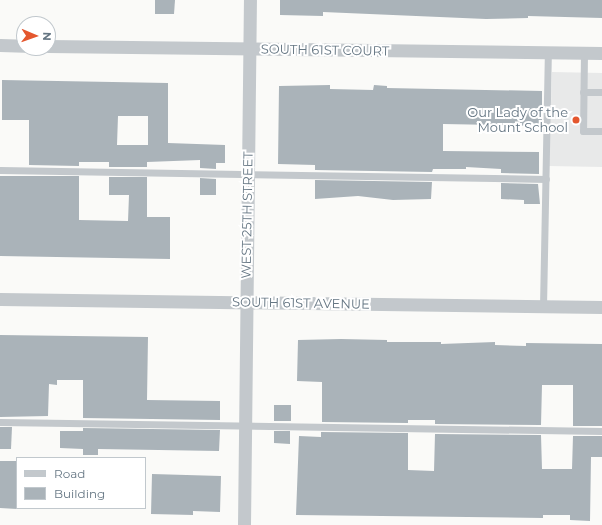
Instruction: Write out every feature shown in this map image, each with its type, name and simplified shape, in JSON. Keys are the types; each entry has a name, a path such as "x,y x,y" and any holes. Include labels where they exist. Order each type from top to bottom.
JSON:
{"street":[{"name":"WEST 25TH STREET","path":"244,525 250,0"},
{"path":"0,45 16,46"},
{"name":"SOUTH 61ST COURT","path":"56,46 602,54"},
{"name":"SOUTH 61ST AVENUE","path":"0,299 602,307"}],"lane":[{"path":"543,307 548,53"},
{"path":"584,53 583,131 602,131"},
{"path":"583,92 602,92"},
{"path":"0,170 546,179"},
{"path":"0,422 602,431"}],"shaded area":[{"name":"Our Lady of the Mount School","path":"552,72 602,73 602,167 549,166"}],"building":[{"path":"155,0 175,0 174,14 155,14"},
{"path":"280,0 602,0 602,18 528,16 528,18 486,19 323,12 323,16 280,15"},
{"path":"2,80 168,83 168,143 225,145 225,163 216,163 216,169 200,168 200,160 147,162 147,167 109,167 109,162 79,162 79,166 29,165 29,120 2,120","holes":["118,116 148,116 148,145 117,145"]},
{"path":"330,85 330,89 373,90 374,85 387,86 387,88 542,91 542,126 443,124 443,151 539,152 539,174 501,173 501,169 466,167 466,169 433,169 432,172 315,170 315,165 278,164 279,86"},
{"path":"0,176 79,176 79,220 128,221 129,195 109,195 109,177 147,177 147,217 170,217 170,259 0,256"},
{"path":"200,178 216,179 216,195 200,195"},
{"path":"315,180 432,182 431,199 393,200 358,196 315,199"},
{"path":"501,183 538,184 540,204 524,204 524,200 501,199"},
{"path":"0,335 148,337 147,400 220,401 220,420 83,418 83,380 57,380 57,385 49,384 48,416 0,417"},
{"path":"298,340 387,340 387,342 441,342 441,344 495,342 495,345 526,346 526,343 602,344 602,426 573,426 573,385 542,385 541,425 435,424 435,420 408,420 408,423 322,422 322,382 297,381"},
{"path":"274,405 291,405 291,421 274,421"},
{"path":"0,427 12,427 11,449 0,449"},
{"path":"83,428 220,430 219,451 98,449 98,455 83,455 83,449 60,448 60,431 83,431"},
{"path":"274,431 290,431 290,444 274,443"},
{"path":"321,432 408,433 408,470 434,471 435,434 541,435 542,469 572,469 573,436 602,436 602,457 591,457 590,521 570,520 570,515 543,515 543,518 296,515 299,436 321,437"},
{"path":"0,461 16,461 16,509 0,508"},
{"path":"152,474 221,476 220,512 193,511 193,515 151,514"}],"place":[{"name":"Our Lady of the Mount School","path":"576,120"}]}
